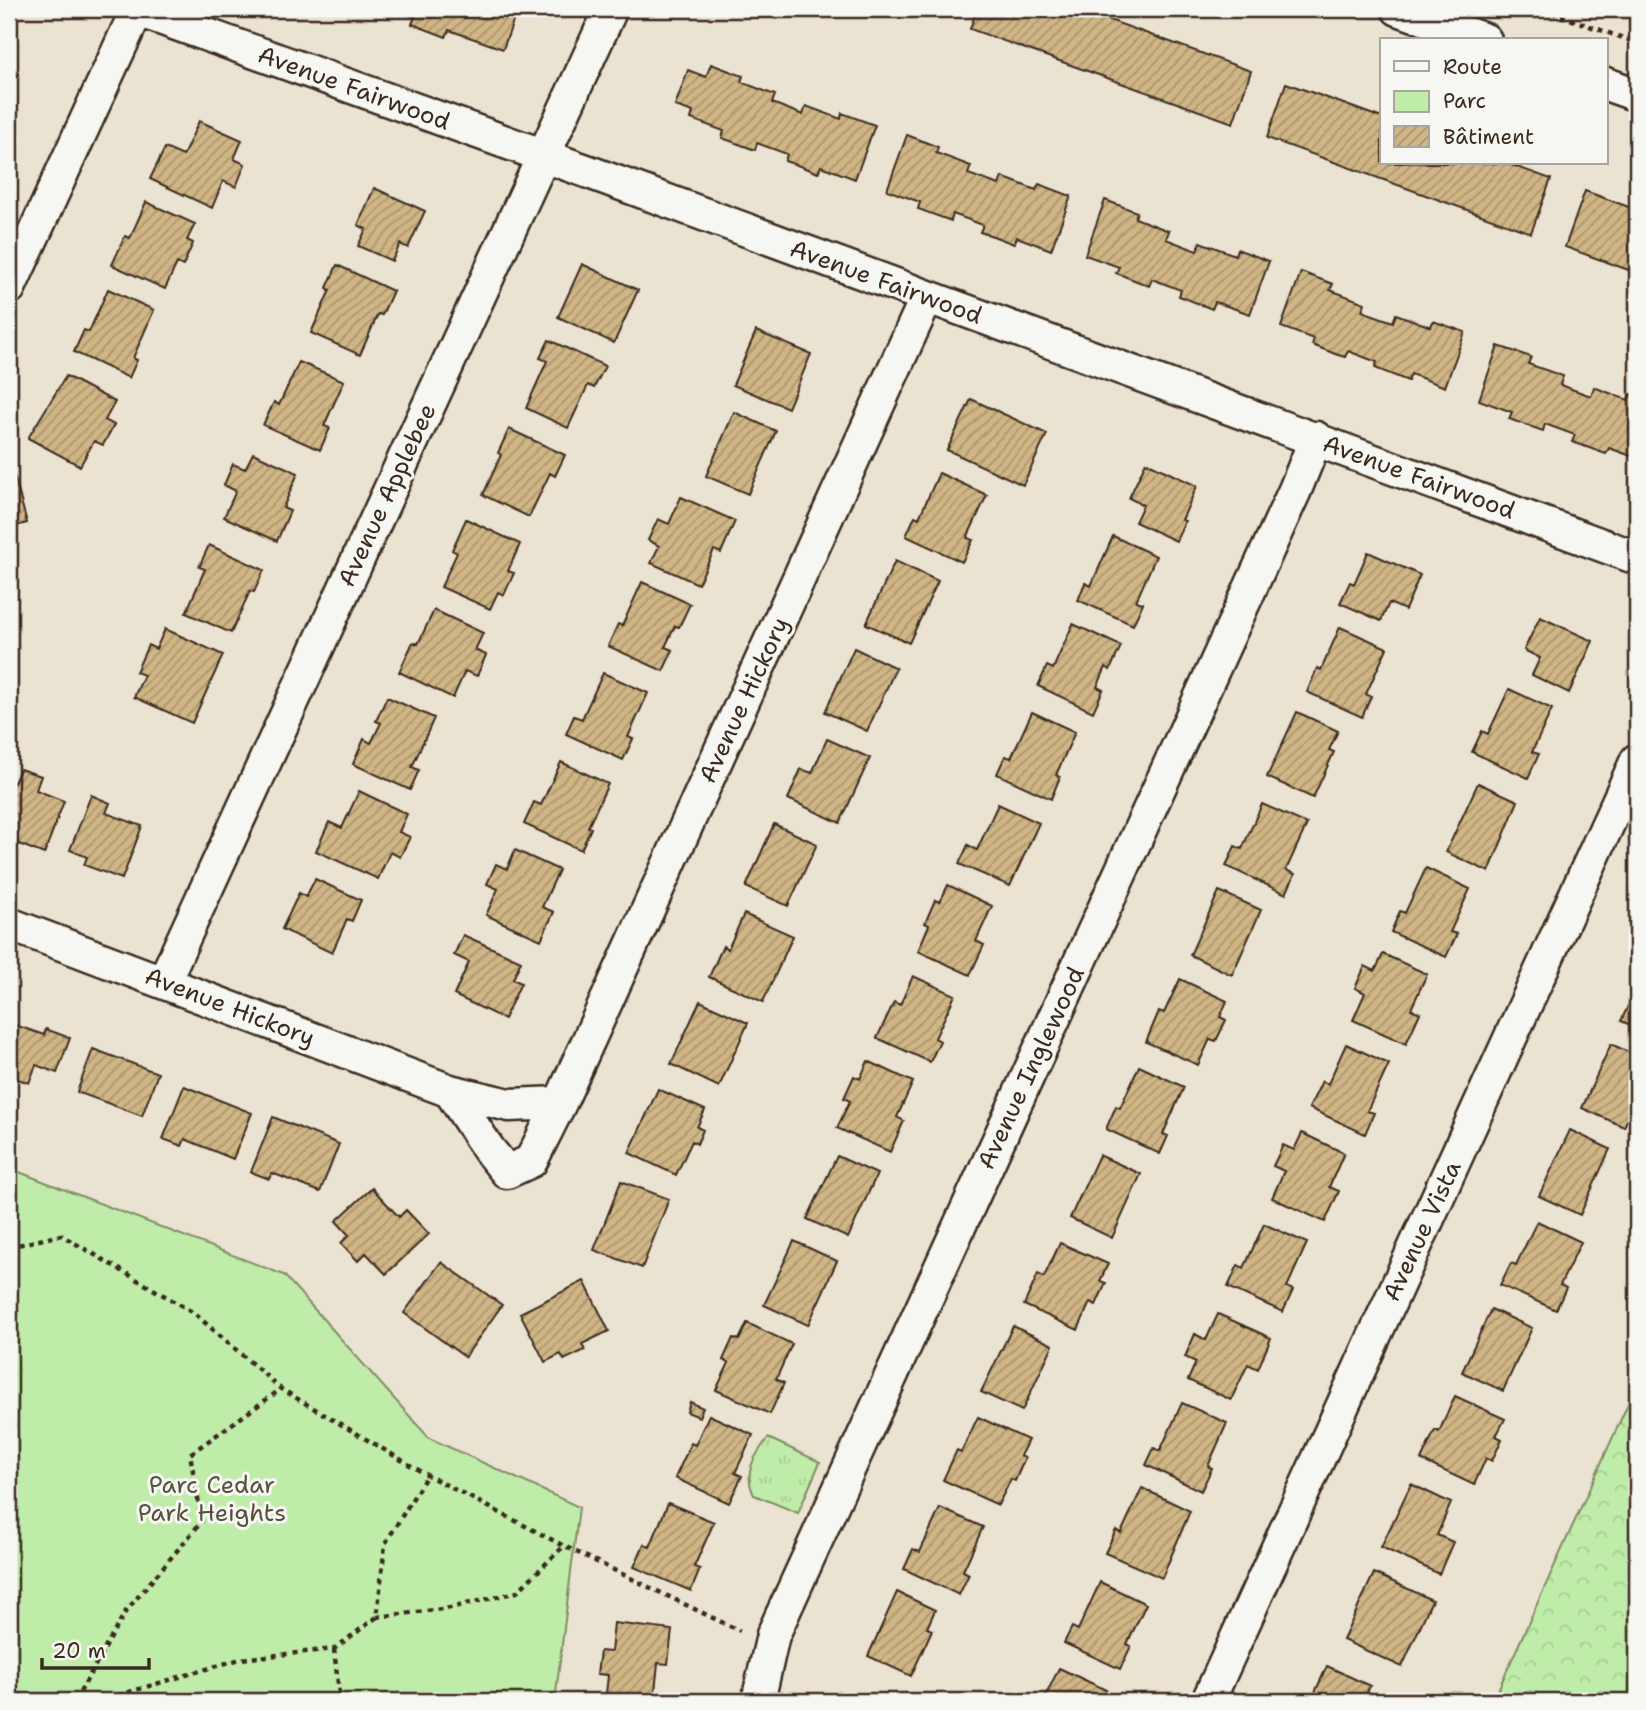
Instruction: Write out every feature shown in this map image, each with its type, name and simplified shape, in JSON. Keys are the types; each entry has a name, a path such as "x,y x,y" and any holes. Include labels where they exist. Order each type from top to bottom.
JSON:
{"street":[{"name":"Avenue Fairwood","path":"136,9 543,155 1637,558"},
{"path":"9,288 136,9"},
{"name":"Avenue Applebee","path":"164,981 611,9"},
{"path":"1398,9 1479,38"},
{"path":"1608,85 1637,95"},
{"name":"Avenue Hickory","path":"450,1091 507,1172 531,1161 560,1103 927,297"},
{"name":"Avenue Inglewood","path":"758,1701 773,1635 1289,503 1316,438"},
{"name":"Avenue Vista","path":"1208,1701 1637,761"},
{"name":"Avenue Hickory","path":"9,924 450,1091 509,1105 560,1103"}],"path":[{"path":"1542,9 1637,43"},
{"path":"9,1247 61,1235 194,1313 281,1389 427,1475 564,1546 747,1634"},
{"path":"75,1701 126,1611 202,1521 190,1454 281,1389"},
{"path":"377,1617 385,1544 427,1475"},
{"path":"99,1701 240,1659 334,1649 377,1617 450,1608 517,1592 564,1546"},
{"path":"334,1649 340,1701"},
{"path":"9,1692 41,1701"}],"green space":[{"name":"Parc Cedar Park Heights","path":"9,1168 284,1275 429,1438 579,1507 555,1701 9,1701"},
{"path":"1637,1384 1637,1691 1633,1701 1493,1701"},
{"path":"768,1438 820,1462 798,1513 754,1495 750,1472 758,1451"}],"building":[{"path":"390,9 495,9 515,16 503,49 449,30 446,37 412,24 415,17"},
{"path":"977,9 1079,9 1251,71 1233,123 970,29"},
{"path":"9,57 16,60 9,81"},
{"path":"711,64 743,76 741,82 775,95 772,103 803,115 806,106 841,119 842,113 875,125 855,179 821,166 818,173 785,161 787,154 757,143 755,150 722,138 724,131 691,119 693,112 675,106 688,70 706,77"},
{"path":"1286,83 1380,117 1380,164 1509,164 1551,179 1531,233 1267,138"},
{"path":"199,121 242,140 234,159 245,164 236,187 223,181 212,208 150,179 165,148 183,156"},
{"path":"907,135 938,147 936,153 971,166 968,174 999,185 1002,177 1036,190 1039,184 1071,196 1051,250 1017,237 1014,244 980,232 983,225 953,214 951,221 918,209 920,202 887,190"},
{"path":"374,188 425,211 408,248 400,244 392,261 358,246 366,229 358,225"},
{"path":"1585,191 1637,210 1637,273 1565,247"},
{"path":"1105,200 1137,212 1135,218 1169,231 1166,239 1197,251 1200,242 1235,255 1237,249 1269,261 1250,314 1215,302 1212,309 1179,296 1181,290 1152,279 1149,286 1116,273 1119,267 1085,255"},
{"path":"146,202 195,224 187,240 193,243 183,266 177,263 165,289 112,265 125,236 130,238"},
{"path":"582,264 638,290 614,343 558,317"},
{"path":"337,265 393,291 382,315 378,314 360,355 311,333 330,290 327,288"},
{"path":"1301,272 1333,284 1330,290 1365,303 1362,311 1393,322 1396,314 1431,327 1433,321 1465,332 1445,387 1411,374 1408,381 1375,368 1377,362 1348,351 1345,357 1338,355 1312,345 1314,339 1281,327"},
{"path":"108,289 154,310 133,358 137,360 129,378 74,352 84,330 89,332"},
{"path":"756,331 811,354 788,408 733,385"},
{"path":"549,340 605,366 594,388 588,385 568,428 526,408 547,361 540,358"},
{"path":"1498,346 1531,357 1528,364 1563,376 1560,385 1591,396 1594,387 1628,400 1631,394 1637,396 1637,458 1609,448 1606,454 1572,442 1575,435 1545,424 1543,431 1509,419 1512,412 1479,400"},
{"path":"299,362 344,381 324,426 330,428 320,450 263,425 274,402 279,405"},
{"path":"66,376 115,402 105,420 114,425 103,445 94,441 80,466 28,438"},
{"path":"971,399 1047,434 1023,485 947,450"},
{"path":"734,412 776,431 748,494 706,476"},
{"path":"509,429 565,455 555,476 550,473 529,517 483,495"},
{"path":"253,453 298,473 283,508 290,511 277,541 224,517 236,491 224,485 233,464 245,469"},
{"path":"1146,462 1197,486 1176,541 1135,522 1143,505 1129,498"},
{"path":"13,471 27,523 9,528 9,472"},
{"path":"939,473 987,495 967,538 973,540 962,562 906,536 915,516 919,518"},
{"path":"681,497 735,521 721,553 714,550 698,584 651,563 659,546 648,540 658,519 669,524"},
{"path":"466,519 520,544 508,571 514,573 504,595 498,592 490,609 441,587 457,553 452,550"},
{"path":"1113,536 1156,556 1136,601 1143,603 1133,625 1078,600 1085,583 1091,586"},
{"path":"209,545 264,570 254,592 250,591 231,633 186,613 205,569 199,567"},
{"path":"1368,552 1420,575 1405,610 1389,603 1381,621 1340,603 1350,582 1354,584"},
{"path":"895,561 938,581 909,643 866,624"},
{"path":"642,582 690,604 665,647 673,650 663,671 608,646 618,624 622,626"},
{"path":"434,610 483,633 475,650 486,655 477,676 465,671 453,698 399,672 413,642 418,644"},
{"path":"1540,617 1593,641 1569,693 1532,675 1540,658 1524,650"},
{"path":"1073,624 1121,646 1110,670 1106,667 1097,687 1103,690 1093,712 1038,686 1047,666 1053,669"},
{"path":"1340,627 1387,648 1366,694 1371,697 1362,717 1307,692 1317,668 1321,670"},
{"path":"165,629 223,655 192,723 134,697 144,675 136,672 148,645 156,649"},
{"path":"854,648 896,668 867,731 825,712"},
{"path":"603,673 648,693 628,737 633,739 623,760 566,734 574,716 582,719"},
{"path":"1509,689 1552,709 1532,752 1539,754 1528,778 1472,752 1482,731 1488,734"},
{"path":"387,697 434,718 412,767 419,770 410,790 353,764 364,739 371,743 381,723 376,721"},
{"path":"1032,712 1075,732 1056,775 1060,777 1051,799 997,774 1005,756 1011,758"},
{"path":"1297,712 1338,731 1329,750 1334,752 1313,798 1267,777"},
{"path":"827,739 870,758 840,823 788,799 801,769 812,773"},
{"path":"561,762 608,784 588,827 591,828 581,850 524,824 534,802 541,805"},
{"path":"20,769 41,776 36,790 64,801 44,854 9,840 9,780 14,783"},
{"path":"1478,783 1518,801 1489,872 1446,852"},
{"path":"359,791 407,814 399,832 410,837 400,857 390,852 378,879 316,851 329,822 342,828"},
{"path":"91,795 110,803 106,813 142,826 122,879 84,865 87,857 70,850"},
{"path":"998,804 1039,823 1010,886 959,864 968,845 977,850"},
{"path":"1262,804 1307,824 1286,870 1295,874 1286,894 1226,866 1235,846 1242,849"},
{"path":"774,824 817,844 788,906 746,887"},
{"path":"515,850 559,870 542,907 554,912 541,940 486,915 498,889 487,884 496,864 507,869"},
{"path":"1426,868 1470,889 1450,932 1457,934 1446,957 1391,932 1400,911 1405,913"},
{"path":"315,879 361,900 352,921 347,919 332,953 282,929 299,893 306,897"},
{"path":"948,885 992,906 976,941 984,945 970,975 918,951 929,925 925,923 935,900 940,902"},
{"path":"1219,891 1261,910 1232,975 1190,955"},
{"path":"744,914 793,936 763,1002 709,977 723,946 728,949"},
{"path":"463,935 521,961 513,979 521,983 504,1019 454,995 469,962 454,955"},
{"path":"1383,954 1427,974 1411,1009 1420,1013 1406,1044 1353,1020 1365,993 1355,988 1365,966 1375,971"},
{"path":"913,976 955,995 935,1038 940,1041 930,1062 877,1038 894,1002 900,1005"},
{"path":"1180,979 1227,1001 1220,1017 1226,1020 1216,1041 1210,1039 1198,1065 1146,1042 1159,1011 1164,1013"},
{"path":"1635,991 1637,992 1637,1028 1621,1021"},
{"path":"700,1001 748,1023 719,1087 671,1064"},
{"path":"9,1023 44,1035 46,1029 70,1038 57,1073 36,1065 29,1083 9,1076"},
{"path":"1346,1044 1389,1064 1367,1111 1374,1113 1365,1134 1309,1108 1322,1081 1328,1084"},
{"path":"1611,1044 1637,1056 1637,1098 1624,1127 1582,1108"},
{"path":"93,1049 158,1073 142,1116 77,1092"},
{"path":"868,1061 913,1082 897,1117 904,1121 890,1152 837,1128 850,1101 844,1098 854,1076 860,1079"},
{"path":"1139,1066 1184,1087 1163,1134 1168,1136 1160,1154 1106,1129 1116,1106 1120,1108"},
{"path":"184,1086 252,1113 233,1159 185,1139 182,1146 163,1139"},
{"path":"658,1089 705,1110 697,1127 703,1130 697,1144 692,1141 676,1175 629,1153"},
{"path":"273,1117 339,1144 320,1192 272,1173 269,1179 251,1172"},
{"path":"1570,1130 1610,1149 1580,1215 1539,1196"},
{"path":"1302,1133 1344,1153 1329,1187 1339,1191 1325,1222 1272,1198 1284,1171 1273,1166 1283,1145 1294,1150"},
{"path":"1099,1155 1141,1174 1112,1238 1070,1218"},
{"path":"837,1156 877,1174 848,1238 807,1219"},
{"path":"621,1181 669,1199 642,1268 594,1250"},
{"path":"372,1188 399,1217 406,1210 429,1234 386,1274 366,1253 358,1261 341,1243 349,1235 336,1221"},
{"path":"1537,1221 1581,1242 1560,1285 1566,1288 1556,1310 1500,1285 1511,1263 1516,1265"},
{"path":"1264,1224 1307,1243 1287,1287 1293,1290 1283,1312 1228,1287 1238,1265 1244,1268"},
{"path":"794,1241 837,1261 808,1325 764,1305"},
{"path":"1060,1243 1108,1264 1100,1281 1106,1283 1096,1305 1090,1302 1078,1330 1024,1305 1038,1274 1044,1277"},
{"path":"441,1262 502,1305 465,1357 404,1313"},
{"path":"584,1281 609,1331 582,1344 585,1350 564,1360 561,1354 545,1362 520,1313"},
{"path":"1491,1309 1532,1328 1503,1391 1462,1372"},
{"path":"1218,1314 1271,1338 1258,1369 1248,1364 1231,1400 1188,1380 1196,1362 1185,1357 1195,1334 1206,1340"},
{"path":"747,1323 792,1344 776,1379 784,1383 770,1414 716,1390 729,1363 723,1360 733,1338 739,1340"},
{"path":"1013,1326 1053,1345 1022,1411 981,1392"},
{"path":"1455,1396 1505,1419 1496,1436 1502,1439 1492,1461 1486,1458 1474,1485 1421,1460 1435,1430 1439,1432"},
{"path":"690,1402 703,1408 699,1417 687,1412"},
{"path":"1182,1403 1227,1423 1208,1466 1212,1468 1201,1491 1146,1465 1154,1448 1160,1451"},
{"path":"709,1415 753,1435 735,1473 742,1476 729,1503 675,1478 691,1443 695,1445"},
{"path":"978,1417 1028,1440 1020,1456 1025,1458 1015,1481 1011,1479 998,1505 943,1480 957,1450 961,1452"},
{"path":"1411,1484 1451,1503 1437,1535 1453,1542 1439,1574 1381,1547"},
{"path":"1142,1488 1190,1511 1162,1578 1105,1553 1116,1530 1121,1533"},
{"path":"668,1503 714,1522 694,1567 700,1569 691,1591 634,1567 644,1544 650,1547"},
{"path":"940,1508 983,1527 963,1571 969,1574 959,1595 904,1569 913,1549 920,1552"},
{"path":"1374,1573 1432,1600 1402,1667 1343,1640"},
{"path":"1100,1582 1146,1604 1127,1644 1131,1646 1120,1669 1064,1643 1072,1627 1078,1630"},
{"path":"897,1592 935,1610 927,1628 932,1630 911,1676 868,1656"},
{"path":"614,1623 672,1630 668,1664 658,1663 654,1701 606,1694 608,1675 597,1674 600,1651 611,1652"},
{"path":"1327,1666 1370,1686 1363,1701 1311,1701"},
{"path":"1059,1668 1106,1690 1100,1701 1043,1701"}]}
